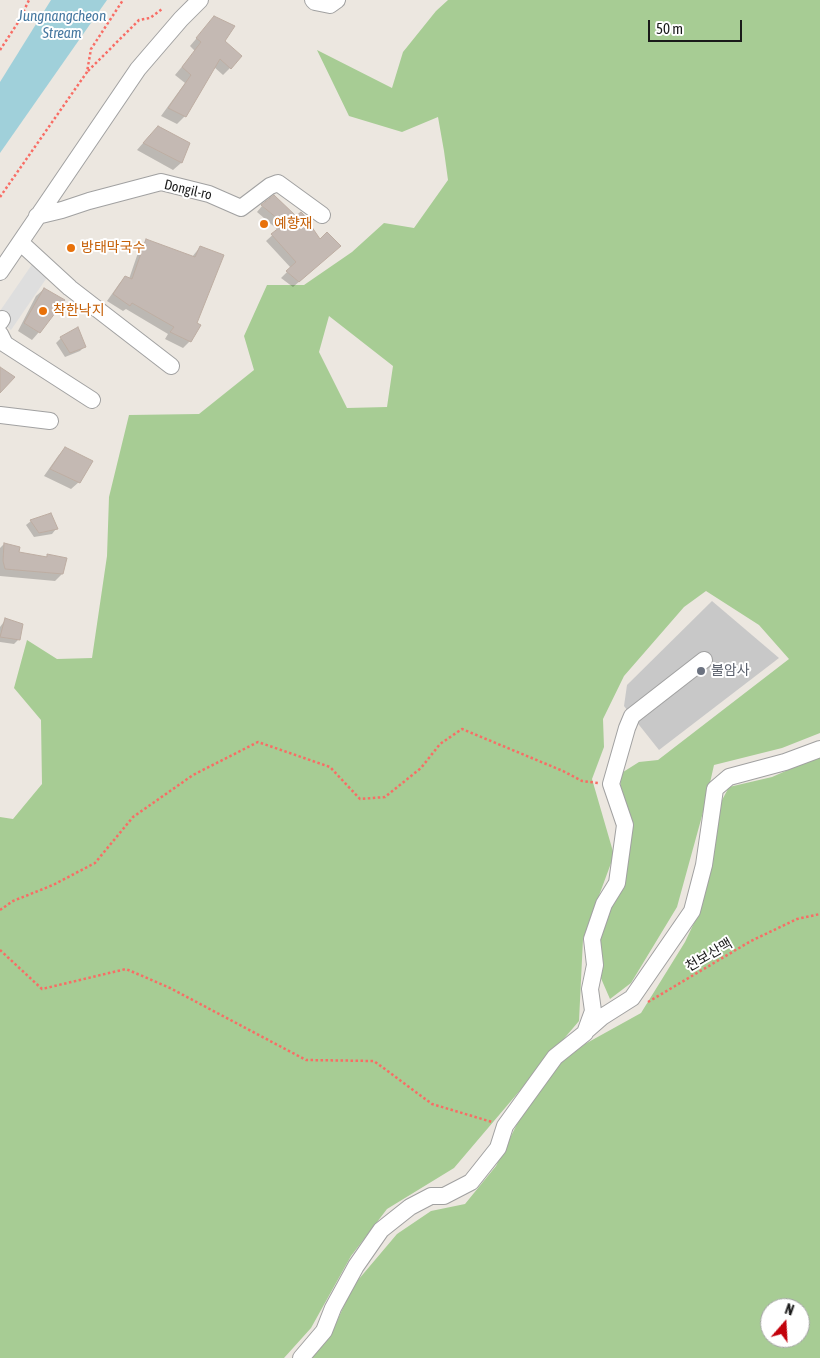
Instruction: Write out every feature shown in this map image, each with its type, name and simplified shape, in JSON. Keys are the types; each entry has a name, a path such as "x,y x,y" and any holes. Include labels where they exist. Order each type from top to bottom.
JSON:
{"street":[{"path":"0,272 138,69 200,0"},
{"path":"313,0 330,5 337,0"},
{"name":"Dongil-ro","path":"37,216 161,182 209,194 242,208 270,186 278,183 322,215"},
{"path":"21,243 70,288 171,366"},
{"path":"1,325 6,344 92,400"},
{"path":"0,415 50,421"},
{"path":"585,1033 593,1011 590,989 595,965 592,940 604,904 618,883 625,825 611,784 627,728 632,716 704,660"},
{"path":"301,1358 324,1331 333,1308 356,1266 381,1230 410,1208 431,1196 444,1196 471,1182 498,1148 505,1126 555,1057 602,1017 632,998 692,910 704,865 715,789 729,777 785,762 820,749"}],"path":[{"path":"0,50 19,21 28,0"},
{"path":"87,72 91,48 123,0"},
{"path":"0,197 87,72 139,20 150,18 162,9"},
{"path":"0,910 96,863 133,817 193,776 258,742 330,767 360,799 385,797 420,768 440,744 462,729 563,771 582,782 611,784"},
{"name":"천보산맥","path":"640,1006 751,941 797,919 820,914"},
{"path":"0,950 42,989 126,969 170,988 306,1060 374,1061 432,1104 505,1126"}],"shaded area":[{"path":"33,263 48,276 11,330 0,321 0,311"},
{"name":"불암사","path":"712,601 779,658 659,750 624,706 627,685"}],"green space":[{"path":"448,0 820,0 820,733 782,748 714,765 677,907 631,983 610,999 600,976 599,940 611,909 625,882 620,774 639,762 658,760 789,659 759,625 706,591 684,607 624,676 603,719 604,747 592,779 614,855 583,939 579,1021 454,1168 387,1209 351,1256 311,1328 284,1358 0,1358 0,817 13,819 42,784 41,720 14,688 27,640 57,659 92,658 107,556 109,497 129,415 199,414 254,370 244,336 267,285 304,285 352,252 384,223 414,228 448,180 438,117 402,132 349,116 317,50 392,88 403,52 436,11","holes":["329,316 393,366 387,407 347,408 319,352"]},
{"path":"820,756 820,1358 308,1358 332,1332 353,1286 397,1234 431,1211 465,1204 496,1166 519,1120 557,1066 585,1044 641,1013 685,942 702,906 721,802 729,787 772,777"}],"water":[{"name":"Jungnangcheon Stream","path":"51,0 107,0 0,153 0,82"}],"building":[{"path":"214,16 235,26 225,41 242,56 231,69 220,59 186,117 168,108 191,75 182,67 201,42 196,38"},
{"path":"158,126 190,143 182,163 143,143"},
{"path":"274,195 296,216 301,212 320,239 327,232 341,246 299,282 286,271 296,262 271,234 284,224 261,205"},
{"path":"146,239 195,257 200,246 224,255 197,323 201,325 191,342 170,332 174,327 132,303 130,306 113,294 125,276 132,279"},
{"name":"착한낙지","path":"44,288 65,300 40,333 24,323"},
{"path":"78,327 86,347 70,353 60,337"},
{"path":"0,367 15,377 0,393"},
{"path":"65,447 93,461 80,483 50,469"},
{"path":"51,513 58,529 39,533 30,520"},
{"path":"4,543 20,547 19,552 67,558 63,574 5,569 3,561"},
{"path":"5,618 23,624 20,640 0,637"}],"place":[{"name":"예향재","path":"264,224"},
{"name":"방태막국수","path":"71,248"},
{"name":"착한낙지","path":"43,311"},
{"name":"불암사","path":"701,671"}]}
